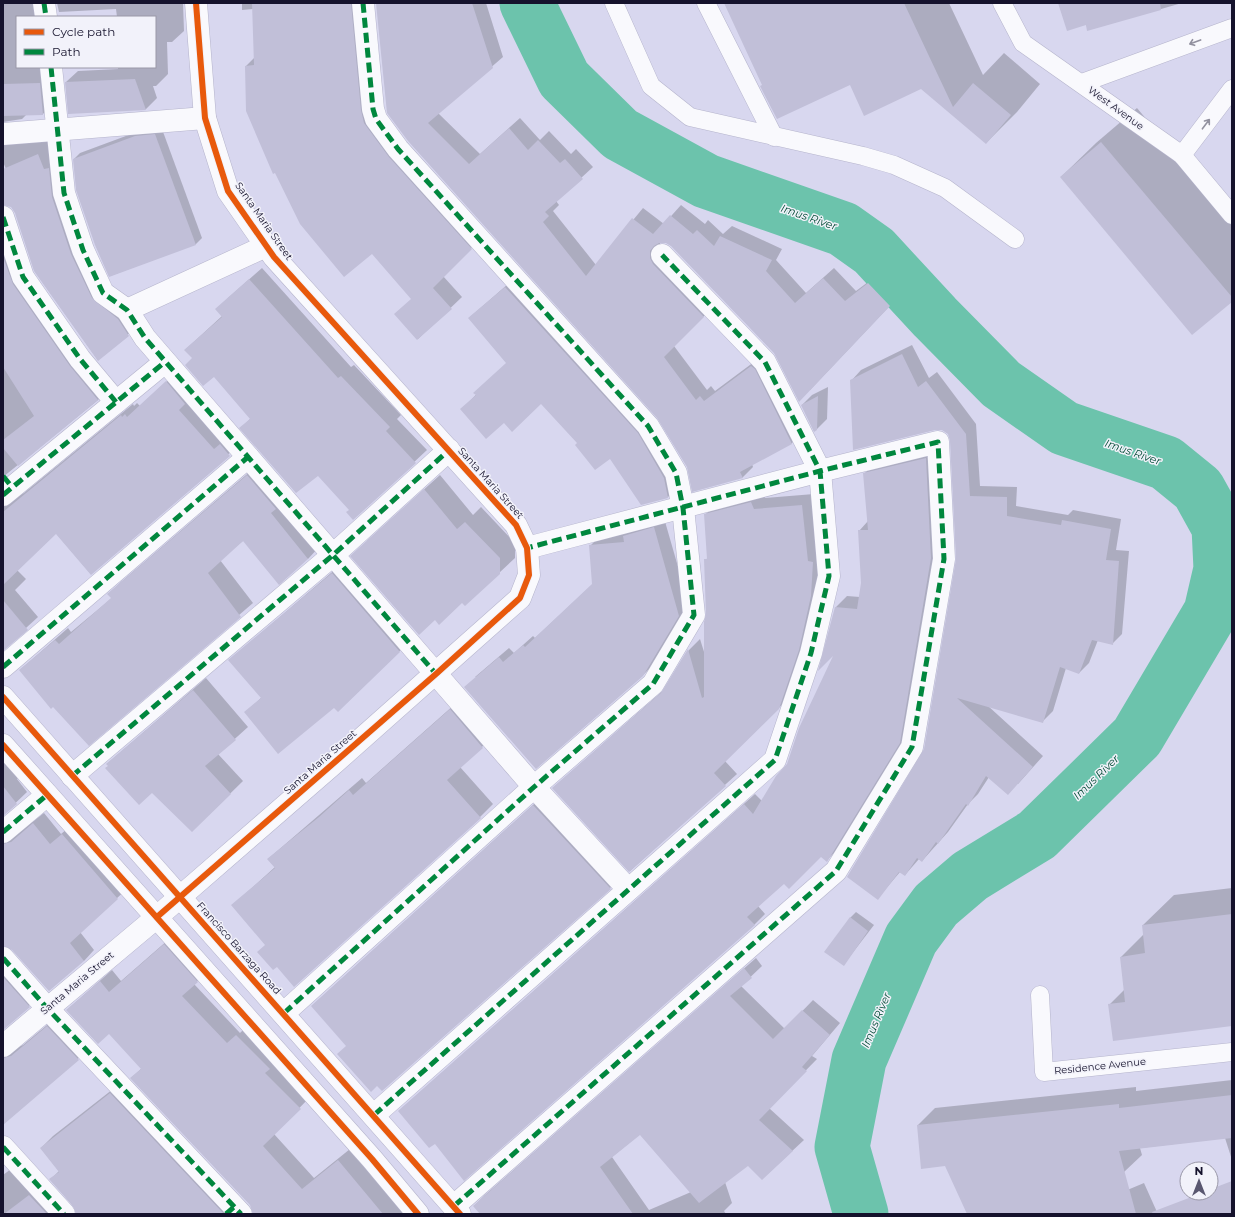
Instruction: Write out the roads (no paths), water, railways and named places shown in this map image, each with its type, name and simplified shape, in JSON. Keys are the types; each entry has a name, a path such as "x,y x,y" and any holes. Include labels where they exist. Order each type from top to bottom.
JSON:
{"street":[{"path":"44,3 46,16"},
{"name":"Santa Maria Street","path":"3,1046 156,917 178,896 436,674 520,598 529,575 527,548 516,525 274,257 228,191 205,118 196,3"},
{"path":"284,1013 534,787 653,684 694,615 683,508 676,473 648,426 398,149 376,119 373,109 363,3"},
{"path":"51,68 64,193 83,250 103,293 127,310 144,338 534,787 628,889"},
{"path":"3,134 57,131 205,118"},
{"path":"3,217 23,277 80,359 116,402"},
{"path":"127,310 266,246"},
{"path":"374,1115 775,760 811,653 829,576 820,471 765,362 662,254"},
{"path":"6,486 166,362"},
{"path":"457,1210 836,871 912,747 944,560 938,442 820,471 527,548"},
{"path":"72,776 333,555 449,450"},
{"path":"3,667 248,457"},
{"name":"Francisco Barzaga Road","path":"3,696 72,776 284,1013 457,1210"},
{"path":"3,744 366,1153 418,1214"},
{"path":"3,832 47,795"},
{"path":"3,958 234,1212"},
{"path":"3,1147 64,1214"}],"lane":[{"path":"614,3 651,86 668,102 690,117 864,156 894,166 945,188 1015,239"},
{"path":"706,3 774,137"},
{"name":"West Avenue","path":"1002,3 1023,43 1082,83 1182,155 1232,215"},
{"path":"1082,83 1232,28"},
{"path":"1182,155 1232,89"},
{"name":"Residence Avenue","path":"1040,995 1044,1072 1232,1052"}],"waterway":[{"name":"Imus River","path":"527,3 564,79 620,134 706,181 843,229 874,251 935,317 1001,384 1064,428 1166,463 1198,489 1219,527 1221,569 1211,612 1137,737 1037,835 970,876 936,905 911,939 859,1060 842,1147 861,1214"}]}
